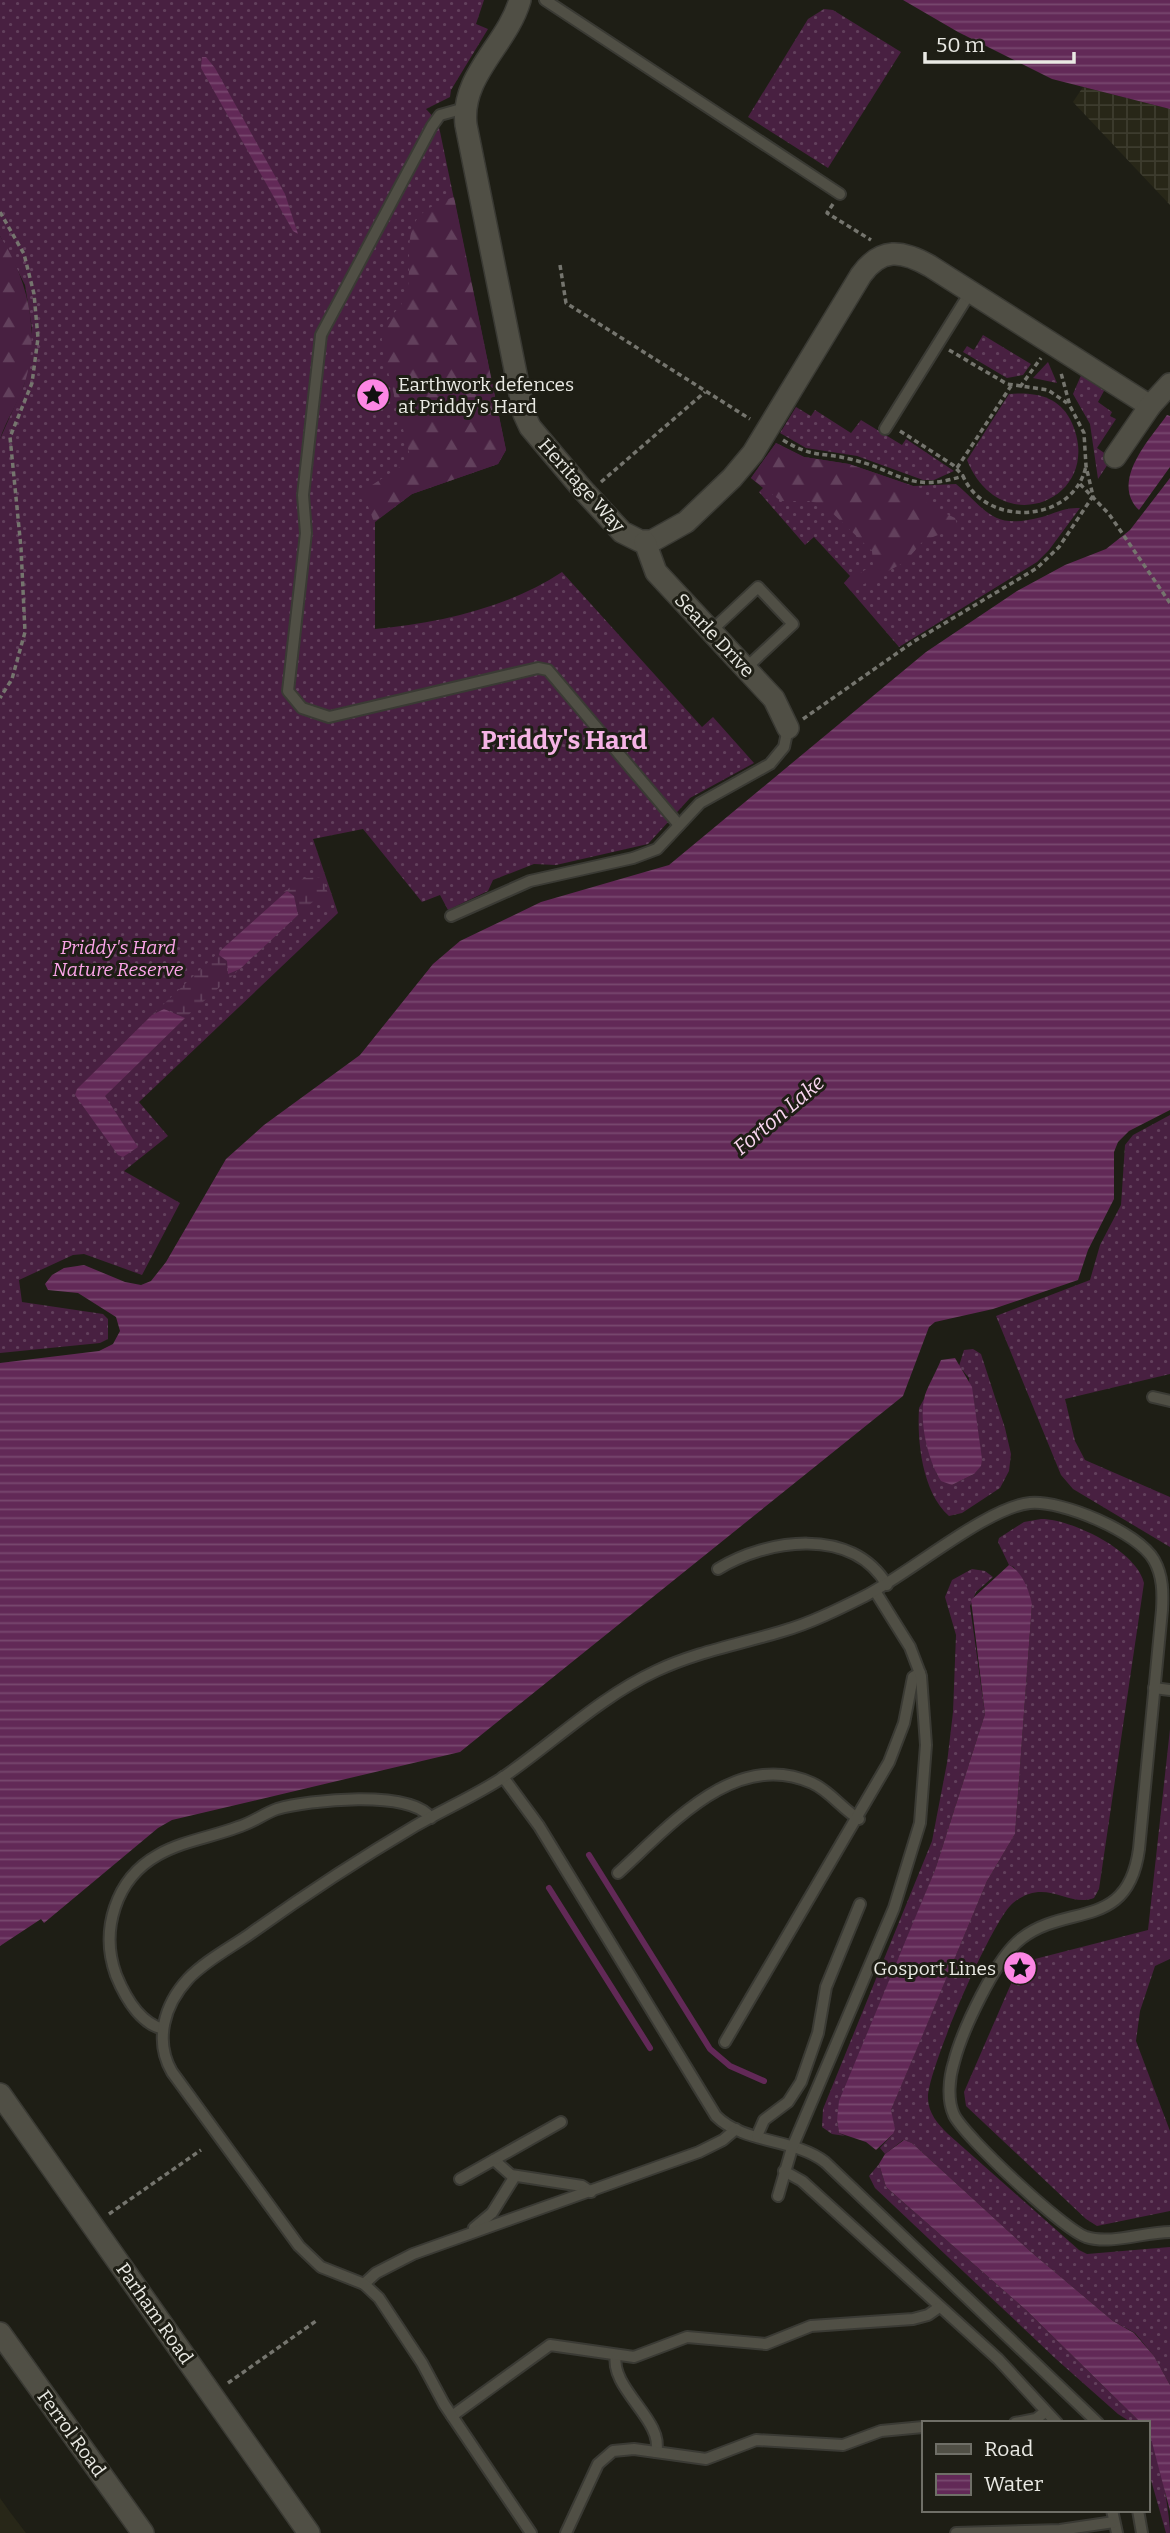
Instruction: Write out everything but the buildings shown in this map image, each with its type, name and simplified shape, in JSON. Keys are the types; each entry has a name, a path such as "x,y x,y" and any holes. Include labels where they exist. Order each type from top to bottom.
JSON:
{"street":[{"path":"465,108 471,88 509,27 520,0"},
{"name":"Heritage Way","path":"465,108 526,419 616,527 627,536 645,542 659,539 678,528 732,478 761,426 860,275 875,260 891,253"},
{"path":"891,253 913,256 1053,341 1150,405"},
{"path":"1115,457 1150,405 1170,384"},
{"name":"Searle Drive","path":"645,542 656,572 778,704 787,729"},
{"name":"Parham Road","path":"0,2094 309,2533"},
{"name":"Ferrol Road","path":"0,2333 143,2533"}],"lane":[{"path":"545,0 840,194"},
{"path":"465,108 440,115 432,126 321,335 303,495 306,533 288,691 302,708 329,717 538,668 548,670 679,825"},
{"path":"887,426 971,291"},
{"path":"711,631 758,587 793,624 746,668"},
{"path":"451,916 530,881 648,854 657,849 709,796 770,764 783,747 787,729"},
{"path":"1153,1397 1170,1401"},
{"path":"531,2533 452,2416 385,2305 364,2284 321,2267 290,2236 172,2072 162,2049 163,2029 180,1991 195,1974 286,1909 430,1818 502,1777 648,1674 687,1658 796,1627 875,1591 1010,1507 1035,1503 1066,1507 1136,1541 1154,1561 1163,1597 1139,1849 1132,1876 1117,1897 1104,1907 1033,1931 1005,1954 957,2052 953,2067 951,2100 956,2118 972,2137 1074,2231 1098,2239 1170,2232"},
{"path":"718,1569 756,1550 780,1546 825,1545 859,1557 875,1568 887,1585"},
{"path":"778,2196 792,2148 888,1925 915,1845 925,1770 925,1708 920,1673 907,1641 875,1591"},
{"path":"726,2042 859,1819 893,1754 906,1715 913,1677 920,1673"},
{"path":"1154,1688 1170,1690"},
{"path":"618,1873 703,1798 751,1776 788,1776 811,1783 859,1819"},
{"path":"502,1777 539,1826 713,2112 722,2122 815,2156 831,2168 1096,2421"},
{"path":"163,2029 145,2020 128,1998 113,1967 109,1946 110,1923 117,1900 127,1883 146,1863 165,1851 290,1806 330,1802 397,1801 420,1807 430,1818"},
{"path":"757,2136 764,2120 792,2098 801,2082 818,2033 826,1987 860,1904"},
{"path":"460,2179 561,2122"},
{"path":"364,2284 376,2273 402,2258 699,2152 723,2140 736,2129"},
{"path":"494,2160 505,2172 515,2176 582,2186 591,2192"},
{"path":"784,2171 802,2182 938,2308 998,2359 1055,2421"},
{"path":"463,2235 492,2213 515,2176"},
{"path":"452,2416 550,2345 641,2356 687,2337 766,2344 811,2326 913,2319 928,2315 938,2308"},
{"path":"616,2355 616,2371 657,2438 656,2452"},
{"path":"1026,2421 1036,2419 1045,2412"},
{"path":"566,2533 605,2456 626,2448 693,2459 712,2458 756,2441 843,2445 886,2429 922,2427"},
{"path":"1138,2512 1142,2533"},
{"path":"956,2533 1116,2528"}],"path":[{"path":"840,194 827,213 891,253"},
{"path":"0,212 24,254 34,294 38,338 33,383 10,437 21,548 24,632 12,679 0,698"},
{"path":"560,265 566,303 705,392 811,454 852,459 912,482 938,484 963,476"},
{"path":"1020,387 1053,341"},
{"path":"787,729 913,642 1037,568 1059,547 1093,496 1086,467 1084,433 1070,406 1053,341"},
{"path":"938,344 1011,386 1048,390 1070,406"},
{"path":"957,468 1011,386"},
{"path":"603,492 597,485 705,392"},
{"path":"887,426 957,468 971,490 983,501 1018,513 1053,506 1080,484 1086,467"},
{"path":"1080,484 1093,496 1170,603"},
{"path":"92,2225 201,2150"},
{"path":"212,2395 316,2321"}],"shaded area":[{"path":"1083,87 1170,109 1170,205 1073,102"},
{"path":"0,2498 10,2512 26,2533 0,2533"}],"green space":[{"name":"Priddy's Hard Nature Reserve","path":"0,0 484,0 476,24 488,29 451,90 450,97 426,109 438,122 506,450 498,464 412,494 375,522 375,629 423,623 472,612 519,595 562,572 702,727 713,717 754,763 690,798 648,844 556,865 534,864 493,880 488,891 448,910 440,895 422,902 363,829 313,839 338,913 139,1102 168,1136 124,1171 180,1203 142,1275 84,1254 73,1255 19,1280 22,1302 103,1314 108,1319 108,1339 100,1343 0,1353 0,439 24,385 32,328 25,285 0,236"},
{"path":"824,9 833,10 901,52 828,168 748,117 808,19"},
{"path":"454,197 506,450 498,464 412,494 374,522 365,498 366,489 401,466 410,456 384,356 382,332 407,293 414,224 428,209"},
{"path":"0,236 24,289 29,308 31,346 24,385 0,439"},
{"path":"983,335 1031,364 1023,375 1007,378 963,352 967,346 974,350"},
{"path":"1048,362 1057,383 1033,378"},
{"path":"1082,373 1105,389 1098,402 1112,412 1110,416 1116,419 1097,448 1112,458 1098,479 1090,424 1073,394"},
{"path":"1009,394 1044,397 1058,405 1070,419 1078,447 1075,470 1064,489 1046,501 1025,505 1003,500 983,486 967,460"},
{"path":"796,407 811,416 815,410 851,433 861,420 902,445 906,439 954,471 934,480 923,480 857,456 806,448 780,433"},
{"path":"776,443 804,457 849,464 913,486 956,484 985,510 1002,520 1025,520 1080,508 1037,562 899,647 844,583 850,576 814,537 805,545 759,492 763,488 751,478"},
{"path":"776,443 804,457 849,464 919,488 920,496 930,506 955,518 958,527 923,541 905,562 851,591 844,583 873,565 872,551 824,505 809,501 781,501 751,478"},
{"path":"322,877 331,902 315,900 298,915 298,909 282,893 304,878"},
{"path":"220,951 219,955 227,961 227,971 233,974 240,969 185,1018 167,1009 152,1015"},
{"path":"1170,1115 1170,1374 1065,1399 1075,1441 1085,1460 1170,1497 1170,1547 1073,1489 1061,1475 996,1316 1090,1280 1100,1245 1121,1205 1125,1145 1133,1135"},
{"path":"973,1349 981,1354 1005,1428 1011,1454 1009,1471 1000,1488 962,1513 949,1516 940,1506 927,1480 920,1450 919,1408 924,1399 926,1428 937,1475 952,1485 974,1474 969,1378 959,1366 964,1350"},
{"path":"1041,1519 1069,1524 1101,1539 1129,1560 1139,1571 1144,1583 1099,1889 1094,1898 1084,1900 1036,1892 1013,1903 1003,1915 949,2029 931,2083 928,2103 934,2118 948,2134 1079,2250 1087,2254 1170,2247 1170,2385 1154,2356 1135,2333 1113,2321 1030,2251 912,2143 903,2140 885,2154 880,2148 893,2134 891,2110 987,1881 1015,1834 1032,1604 998,1542 999,1538 1024,1522"},
{"path":"972,1569 985,1571 993,1577 976,1592 970,1606 985,1714 935,1870 841,2107 837,2120 839,2133 845,2136 832,2134 822,2127 823,2109 932,1841 947,1763 953,1712 956,1635 945,1597 952,1580"},
{"path":"1170,1729 1170,1959 1155,1966 1140,2011 1136,2041 1170,2131 1170,2211 1097,2226 1086,2219 966,2106 964,2092 1017,1970 1031,1960 1148,1930"},
{"path":"879,2164 886,2187 1026,2310 1139,2421 1129,2421 1118,2414 1056,2359 875,2188 869,2176"},
{"path":"1149,2434 1166,2496 1170,2533 1166,2533 1149,2473"}],"water":[{"path":"903,0 1170,0 1170,109 1052,79 958,32"},
{"path":"202,57 206,57 215,68 285,194 298,234 293,231 201,68"},
{"path":"1167,415 1170,416 1170,467 1139,510 1131,499 1131,474 1143,448"},
{"name":"Forton Lake","path":"1170,478 1170,1110 1129,1131 1118,1142 1114,1152 1114,1199 1088,1250 1078,1280 993,1309 935,1322 929,1327 903,1396 460,1752 172,1820 158,1828 44,1923 41,1919 0,1946 0,1363 99,1351 113,1344 120,1331 116,1317 78,1293 48,1290 45,1284 52,1275 64,1268 84,1265 125,1282 141,1285 151,1281 166,1262 226,1159 264,1125 360,1055 433,964 460,941 541,902 669,865 926,652 1017,591 1065,565 1106,549 1130,530"},
{"path":"287,891 294,896 298,915 240,969 228,974 227,961 219,955 220,951"},
{"path":"164,1009 185,1018 105,1096 138,1147 123,1157 118,1155 75,1095 77,1089 152,1015"},
{"path":"955,1358 972,1387 982,1459 981,1466 974,1474 952,1485 941,1481 932,1462 924,1427 923,1405 941,1360"},
{"path":"1009,1565 1021,1576 1032,1604 1015,1834 987,1881 891,2110 895,2129 893,2134 876,2150 866,2142 839,2133 839,2101 935,1870 985,1714 971,1600"},
{"path":"904,2140 912,2143 1030,2251 1113,2321 1134,2333 1154,2356 1170,2385 1170,2511 1149,2431 1149,2421 1139,2421 1026,2310 886,2187 879,2164 885,2154"}],"waterway":[{"path":"589,1855 710,2049 730,2066 764,2081"},
{"path":"549,1888 650,2048"}],"place":[{"name":"Earthwork defences at Priddy's Hard","path":"373,395"},
{"name":"Gosport Lines","path":"1020,1968"}],"district":[{"name":"Priddy's Hard","path":"564,740"}]}
